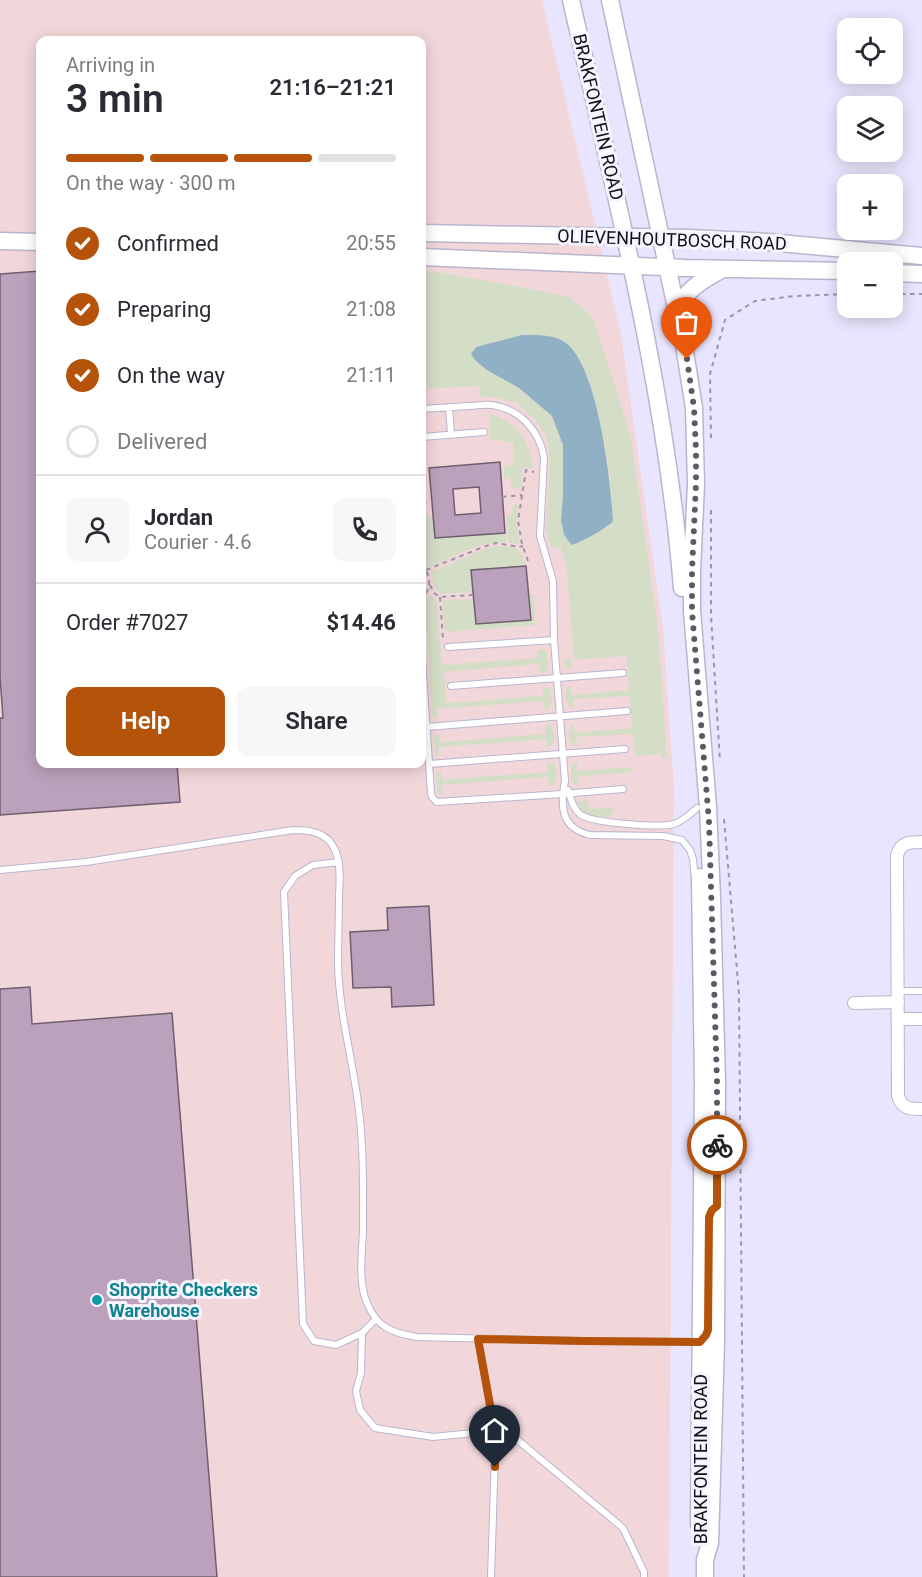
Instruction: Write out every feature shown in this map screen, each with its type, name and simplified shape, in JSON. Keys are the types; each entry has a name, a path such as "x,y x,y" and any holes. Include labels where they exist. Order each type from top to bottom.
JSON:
{"street":[{"name":"BRAKFONTEIN ROAD","path":"571,0 631,266 657,394 680,566 691,702 701,898 703,1083 699,1535 705,1560"},
{"name":"BRAKFONTEIN ROAD","path":"610,0 676,307 690,381 695,429 696,484 692,611 708,807 717,1082 716,1342 710,1543 705,1560 705,1577"},
{"path":"0,233 36,234"},
{"name":"OLIEVENHOUTBOSCH ROAD","path":"426,233 768,242 922,256"},
{"path":"0,241 36,242"},
{"name":"OLIEVENHOUTBOSCH ROAD","path":"426,257 631,266 837,271"},
{"path":"676,307 695,285 723,269"},
{"path":"903,273 922,274"},
{"path":"922,842 904,844 897,855 898,1096 905,1108 922,1109"},
{"path":"854,1003 898,996"},
{"path":"898,1019 922,1019"},
{"path":"700,1342 708,1330 709,1217 717,1206"}],"lane":[{"path":"426,409 487,405 503,408 525,420 539,440 545,467 540,536 553,581 556,677 566,794 563,812 571,827 582,834 663,836 682,840 690,850 693,859 695,879 701,898"},
{"path":"449,407 451,434"},
{"path":"426,437 484,432"},
{"path":"448,646 554,640"},
{"path":"451,686 623,673"},
{"path":"427,727 627,711"},
{"path":"426,717 431,793 437,802 623,789"},
{"path":"429,764 625,749"},
{"path":"566,794 577,811 595,820 667,825 681,821 697,808"},
{"path":"0,870 86,862 293,830 309,830 321,834 330,841 339,862 338,965 342,1009 359,1108 363,1161 362,1282 367,1303 376,1319 386,1329 417,1337 700,1342"},
{"path":"339,862 313,865 295,876 284,892 303,1324 314,1341 336,1345 362,1333 376,1319"},
{"path":"898,996 922,991"},
{"path":"362,1333 361,1373 356,1391 360,1410 375,1428 434,1437 473,1433 483,1422 490,1405"},
{"path":"478,1339 490,1405 496,1422 491,1577"},
{"path":"496,1422 623,1528 644,1572 644,1577"}],"path":[{"path":"711,442 711,374 725,320 755,301 794,296 837,294"},
{"path":"903,294 922,294"},
{"path":"528,561 518,522 525,470 535,472"},
{"path":"502,497 522,495"},
{"path":"426,503 432,502"},
{"path":"711,511 711,615 720,761"},
{"path":"473,595 440,597 434,593 426,570 496,543 523,546"},
{"path":"426,593 430,585"},
{"path":"440,597 444,647 448,646"},
{"path":"724,818 739,994 744,1577"}],"shaded area":[{"path":"0,0 542,0 621,334 663,629 674,787 669,1577 0,1577"}],"green space":[{"path":"426,271 568,296 593,317 631,437 658,629 667,758 662,758 661,754 635,756 633,734 576,737 577,747 570,740 569,730 573,724 575,733 632,728 630,696 573,699 573,708 570,708 565,696 566,688 570,686 572,695 629,690 627,656 571,660 571,670 566,668 563,659 574,658 566,564 560,546 552,549 546,532 550,458 546,436 535,419 516,403 480,396 479,386 426,389","holes":["487,370 588,375 605,445 612,508 608,528 576,544 561,521 563,445 552,416 519,388"]},
{"path":"490,414 500,417 515,427 526,442 533,469 523,467 521,487 512,488 509,476 504,479 504,466 514,465 513,443 490,439"},
{"path":"514,504 519,505 516,522 520,543 518,544 508,541 507,515 511,515"},
{"path":"426,510 429,518 433,517 435,538 505,533 506,542 476,547 427,568"},
{"path":"498,546 517,549 526,566 472,570 473,592 441,594 436,590 431,572 487,548"},
{"path":"430,594 437,601 442,665 538,658 538,649 547,652 548,669 540,673 539,664 444,672 446,703 543,696 542,687 550,688 552,702 548,710 545,710 543,701 437,709 437,718 434,718 426,633 426,598"},
{"path":"534,594 535,625 445,632 443,601 474,599 476,624 530,620 529,595"},
{"path":"545,724 552,726 554,731 554,740 550,747 547,747 546,739 439,747 439,756 436,756 434,736 438,733 440,742 545,734"},
{"path":"547,763 555,764 556,767 556,779 552,786 549,786 548,777 441,785 441,794 437,791 436,774 441,771 442,780 547,772"},
{"path":"577,763 578,771 632,767 632,772 578,776 578,786 573,782 571,773 572,764"},
{"path":"588,800 589,809 613,807 615,809 610,817 590,815 582,810 577,801"}],"water":[{"path":"522,335 543,335 563,341 575,353 594,397 606,453 613,521 600,531 572,545 564,534 561,521 563,445 552,416 519,388 487,370 471,354 476,347"}],"building":[{"path":"36,271 36,768 177,768 180,802 0,815 0,718 3,718 0,677 0,274"},
{"path":"500,462 505,533 435,538 429,468","holes":["479,487 481,513 455,515 453,489"]},
{"path":"526,566 531,620 476,624 471,570"},
{"path":"429,906 434,1005 392,1007 391,987 353,988 350,932 388,930 387,908"},
{"name":"Shoprite Checkers Warehouse","path":"30,987 32,1024 172,1013 217,1577 0,1577 0,989"}],"way so far":[{"path":"687,359 694,408 696,450 692,611 709,822 717,1145"}],"place":[{"name":"Shoprite Checkers Warehouse","path":"97,1300"}],"route":[{"path":"495,1467 496,1422 490,1405 478,1339 700,1342 706,1335 708,1330 709,1217 717,1206 717,1145"}]}
